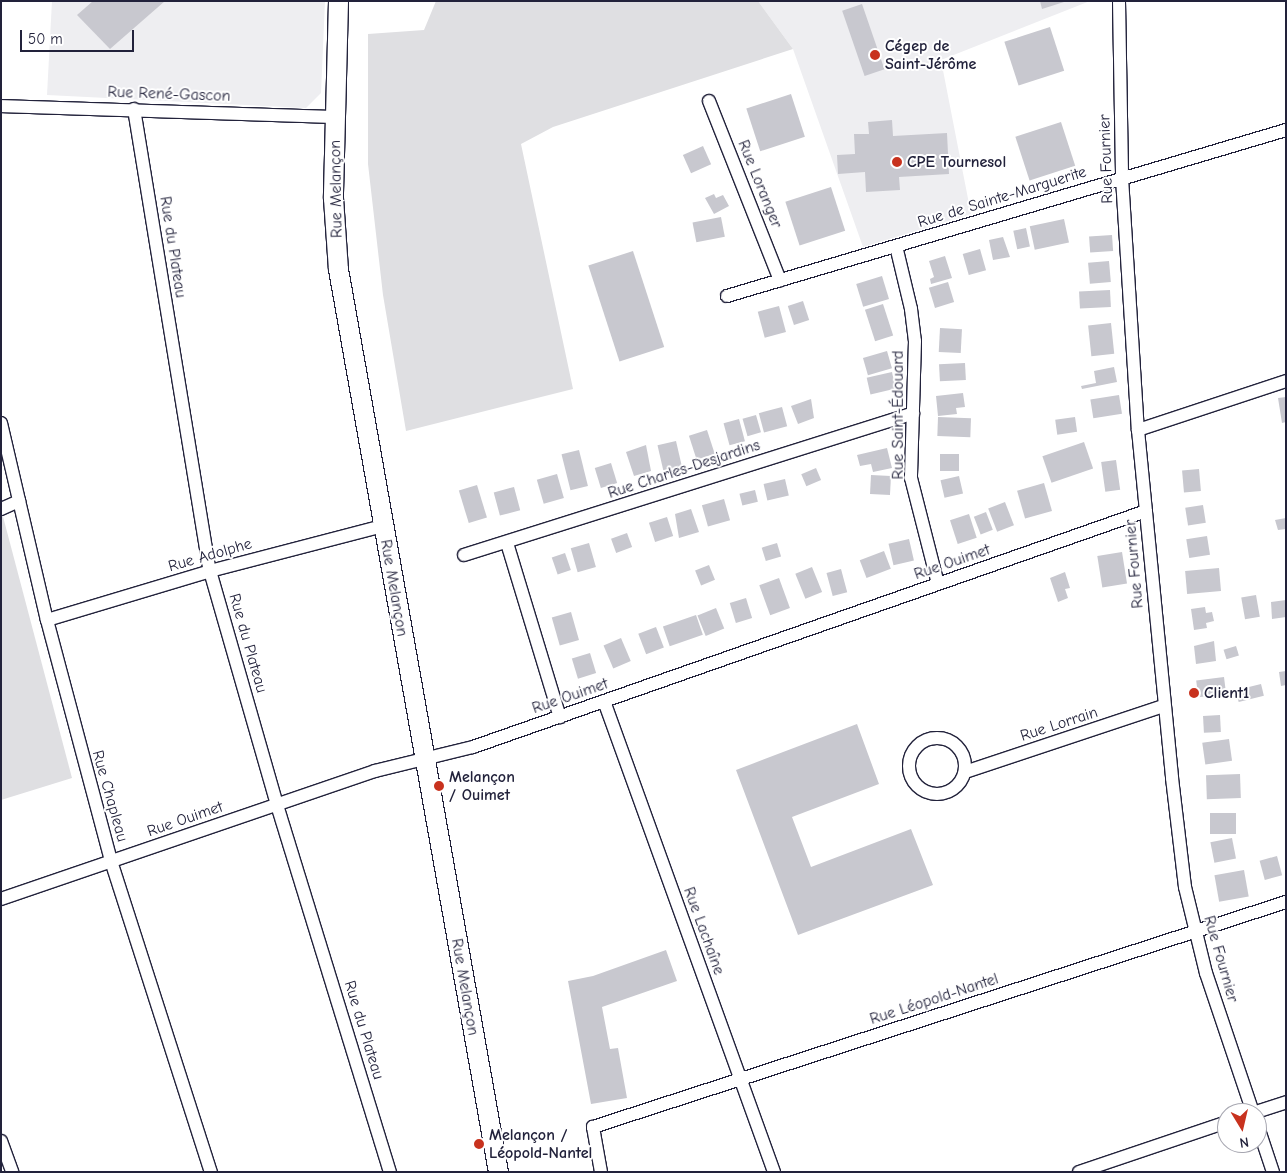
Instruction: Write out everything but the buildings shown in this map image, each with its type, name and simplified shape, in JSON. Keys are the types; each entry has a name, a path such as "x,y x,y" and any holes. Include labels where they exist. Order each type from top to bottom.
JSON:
{"street":[{"name":"Rue Melançon","path":"338,1 333,198 338,269 497,1172"},
{"name":"Rue Fournier","path":"1119,1 1122,178 1138,430 1163,706 1185,887 1206,973 1250,1103"},
{"name":"Rue Loranger","path":"709,101 780,280"},
{"name":"Rue René-Gascon","path":"1,106 134,108 335,117"},
{"name":"Rue du Plateau","path":"134,108 210,571 277,805 390,1172"},
{"name":"Rue de Sainte-Marguerite","path":"727,296 1286,130"},
{"name":"Rue Saint-Édouard","path":"896,246 911,309 914,341 911,478 938,584"},
{"path":"1138,430 1286,381"},
{"name":"Rue Charles-Desjardins","path":"464,555 507,543 913,413"},
{"name":"Rue Chapleau","path":"1,422 47,620 111,861 210,1172"},
{"path":"1,510 19,501"},
{"name":"Rue Ouimet","path":"1,899 375,771 473,747 1146,511"},
{"name":"Rue Adolphe","path":"47,620 210,571 383,526"},
{"path":"507,543 560,717"},
{"name":"Rue Lachaîne","path":"604,701 774,1172"},
{"name":"Rue Lorrain","path":"965,772 1163,706"},
{"path":"931,738 949,740 963,754 965,772 955,788 947,792 929,793 914,783 910,774 911,756 915,749 931,738"},
{"name":"Rue Léopold-Nantel","path":"601,1172 593,1127 1286,902"},
{"path":"1267,1108 1286,1102"},
{"path":"1078,1172 1217,1125"},
{"path":"1,1141 12,1172"},
{"path":"1267,1153 1273,1172"}],"shaded area":[{"path":"52,1 325,1 321,93 306,108 47,95"},
{"path":"436,1 758,1 793,49 553,127 521,144 573,389 406,431 383,295 368,164 368,34 424,30"},
{"path":"758,1 1090,1 941,60 971,214 863,247 793,49"},
{"path":"1,509 72,778 1,800"}],"place":[{"name":"Cégep de Saint-Jérôme","path":"875,55"},
{"name":"CPE Tournesol","path":"897,162"},
{"name":"Client1","path":"1194,693"},
{"name":"Melançon / Ouimet","path":"439,786"},
{"name":"Melançon / Léopold-Nantel","path":"479,1144"}]}
